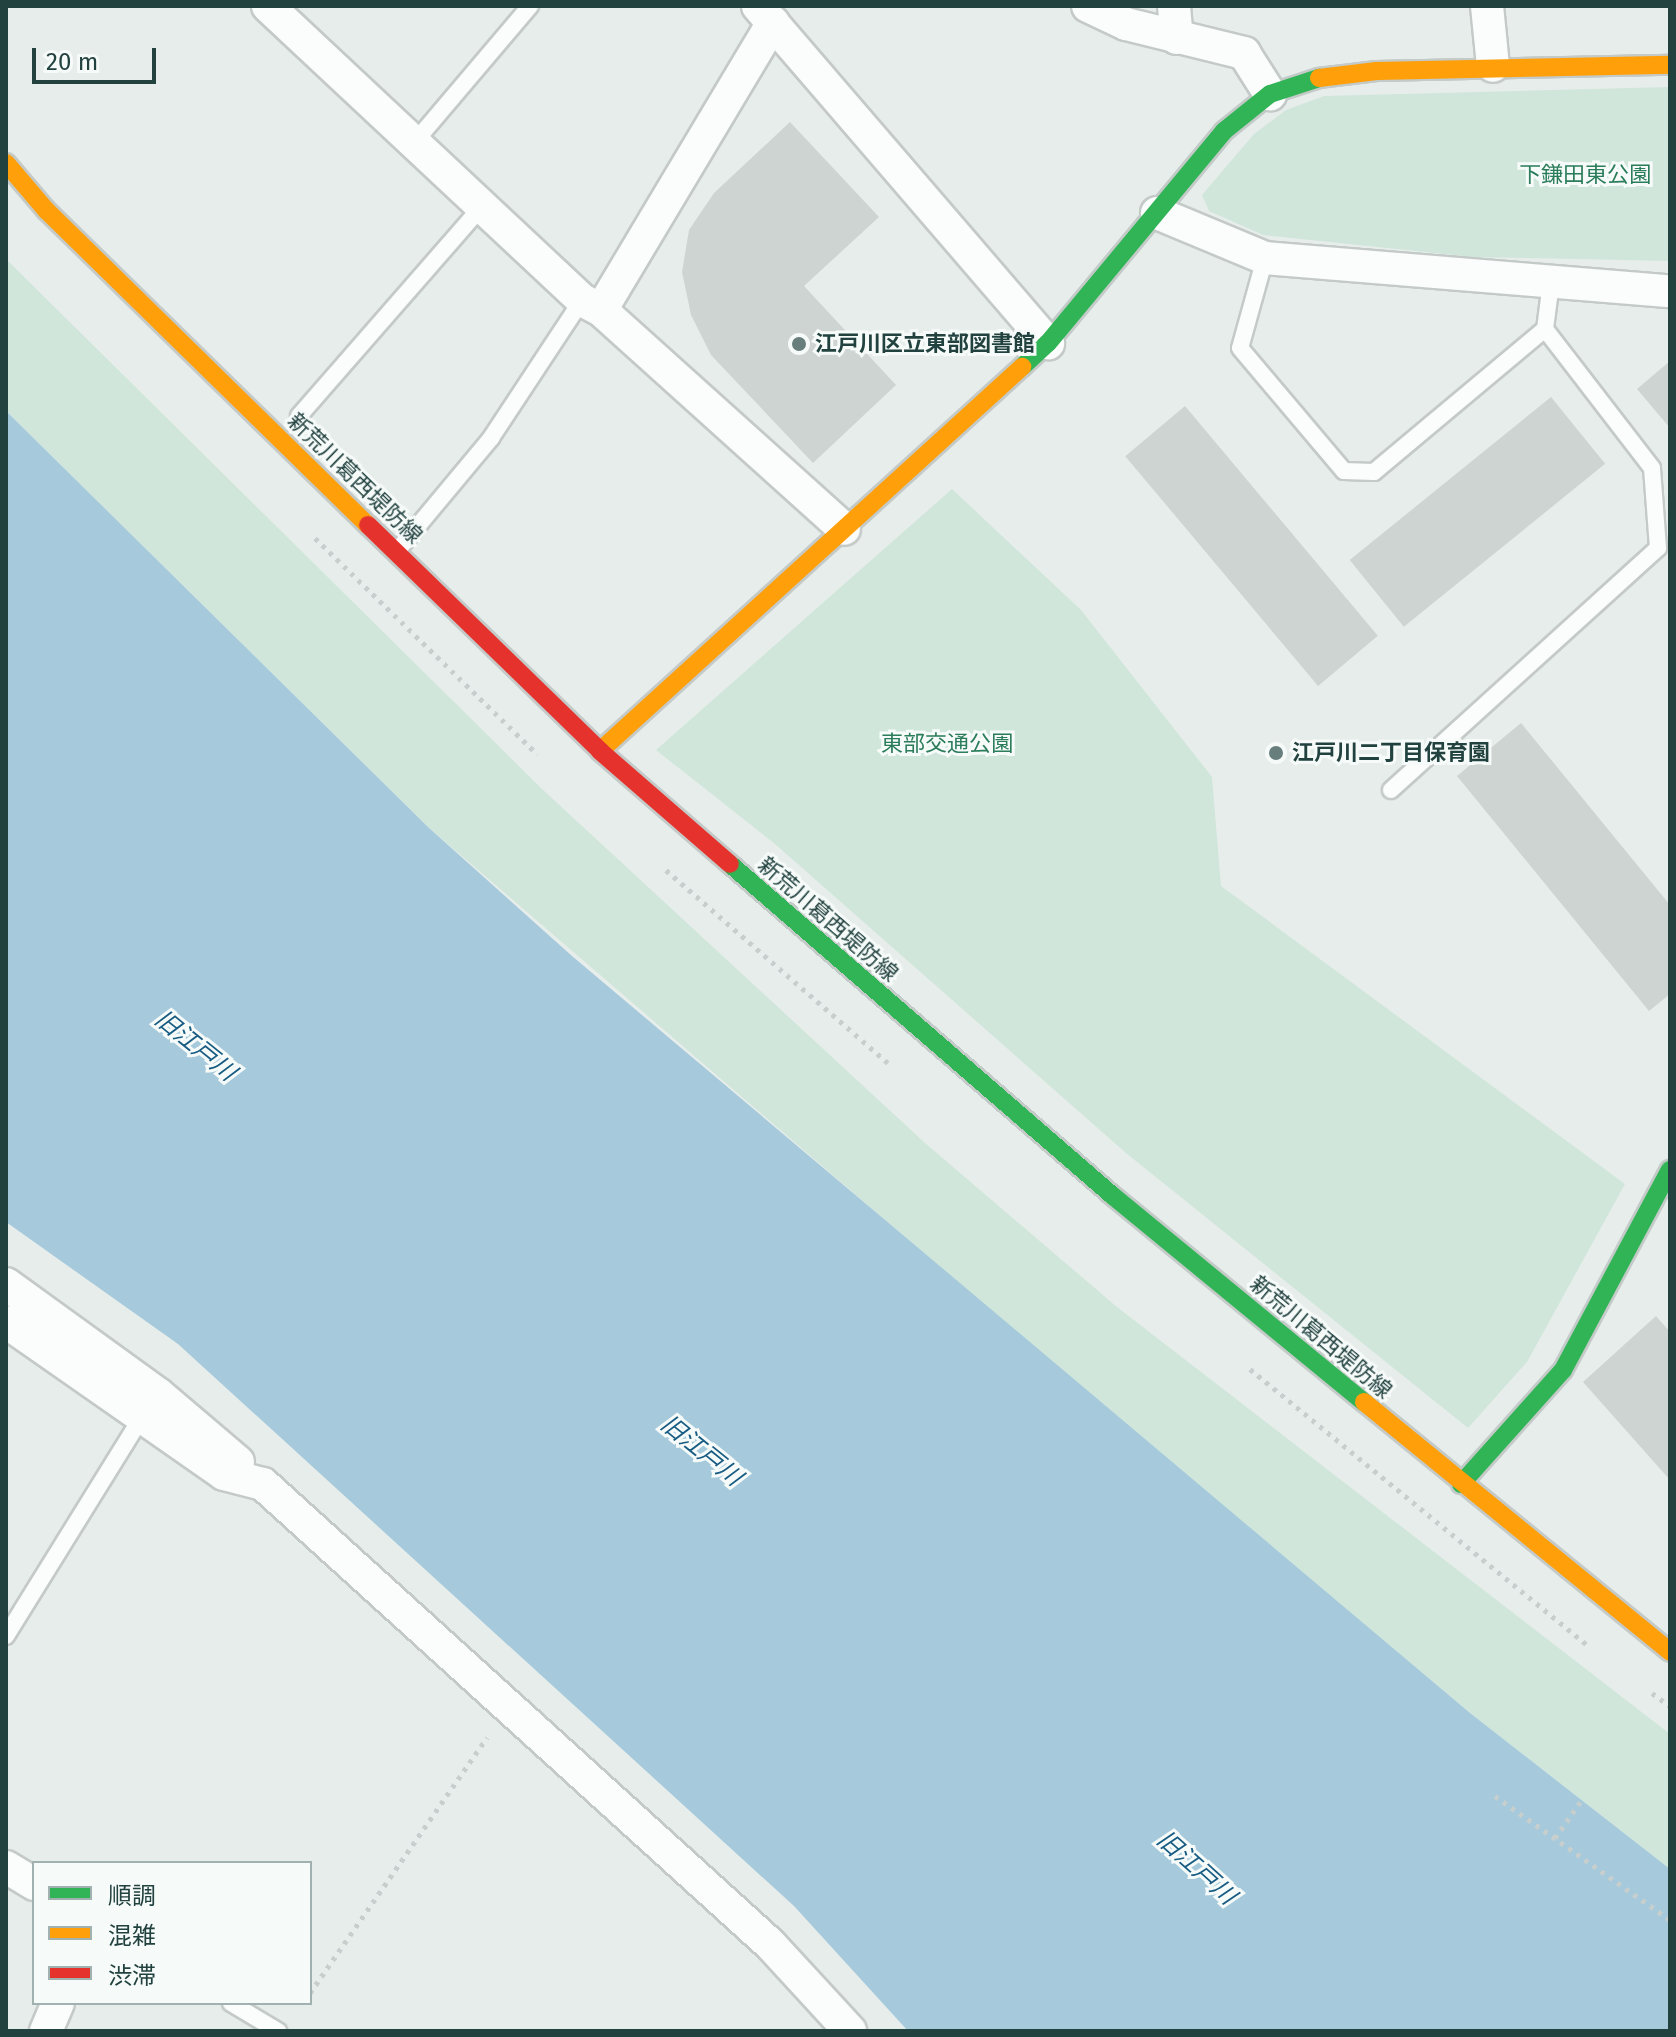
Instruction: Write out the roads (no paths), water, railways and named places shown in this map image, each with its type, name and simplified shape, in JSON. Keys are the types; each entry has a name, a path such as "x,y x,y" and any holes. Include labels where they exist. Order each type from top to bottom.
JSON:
{"main road":[{"path":"600,751 1048,343 1224,131 1270,94 1327,75 1493,66 1670,65"},
{"name":"新荒川葛西堤防線","path":"6,163 46,210 600,751 1113,1196 1461,1484 1670,1652"},
{"path":"1461,1484 1563,1370 1670,1170"}],"street":[{"path":"1088,6 1126,24 1244,53 1270,94"},
{"path":"1174,6 1177,38"},
{"path":"1487,6 1493,66"},
{"path":"270,7 413,144 844,529"},
{"path":"591,305 765,15 1048,343"},
{"path":"1157,213 1265,258 1670,291"},
{"path":"6,1284 158,1394 263,1484 771,1945 850,2031"},
{"path":"6,1322 224,1474 263,1484"},
{"path":"6,1867 32,1883"},
{"path":"46,2031 57,2005"}],"lane":[{"path":"413,144 530,6"},
{"path":"299,416 482,206"},
{"path":"1265,258 1240,348 1344,471 1374,472 1545,329 1551,283"},
{"path":"396,553 491,438 591,305"},
{"path":"1391,790 1658,548 1652,468 1545,329"},
{"path":"6,1636 141,1418"},
{"path":"234,2005 278,2031"}],"water":[{"name":"旧江戸川","path":"6,411 428,827 572,956 1470,1713 1670,1869 1670,2031 908,2031 794,1906 178,1344 6,1222"}],"place":[{"name":"江戸川区立東部図書館","path":"799,344"},
{"name":"江戸川二丁目保育園","path":"1276,753"}],"park label":[{"name":"下鎌田東公園","path":"1585,175"},
{"name":"東部交通公園","path":"947,744"}]}
